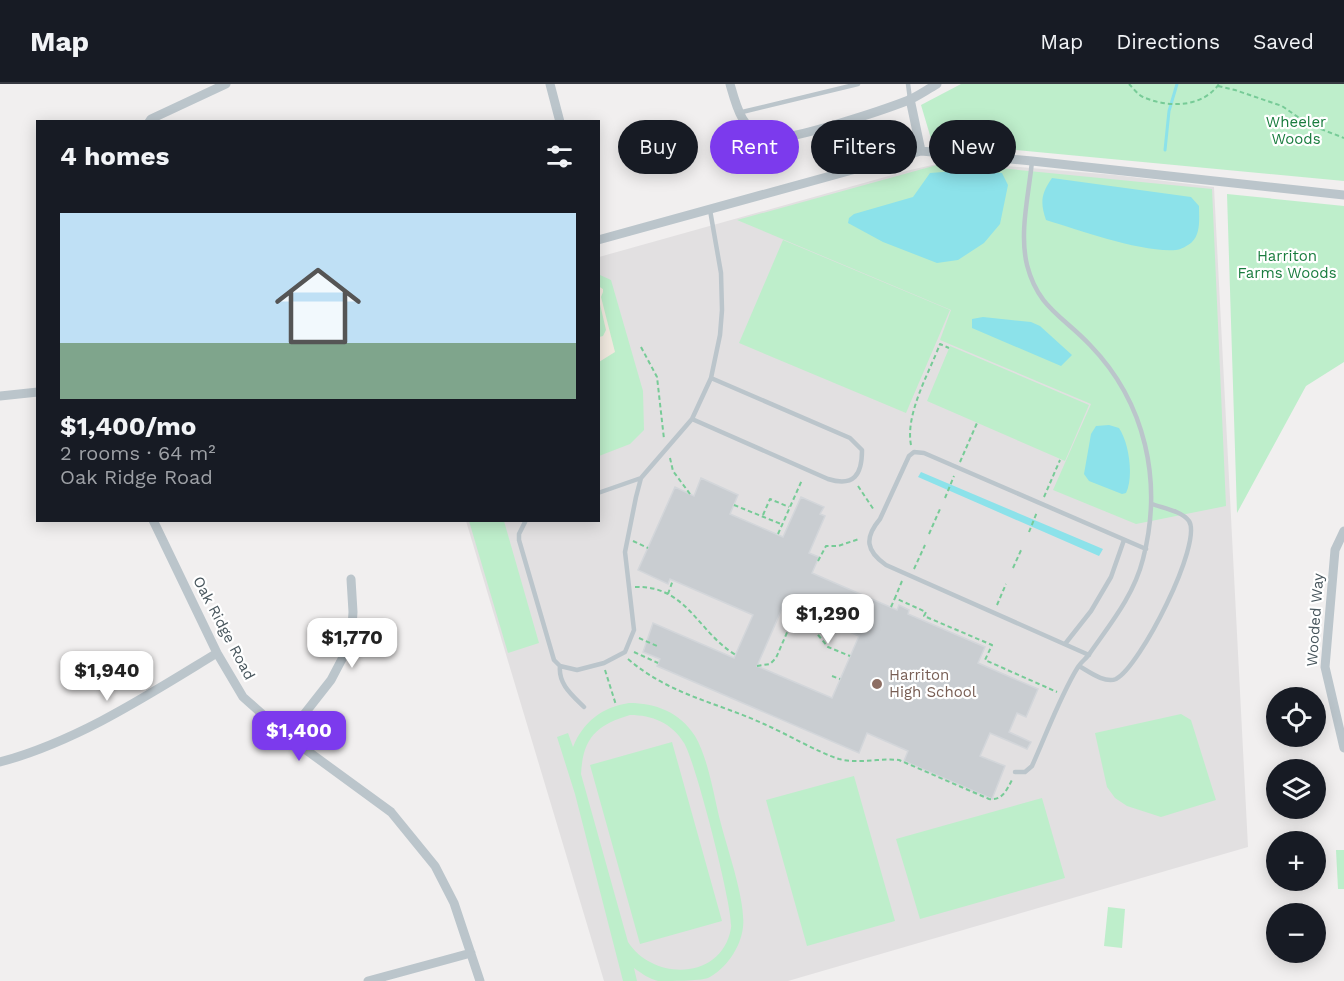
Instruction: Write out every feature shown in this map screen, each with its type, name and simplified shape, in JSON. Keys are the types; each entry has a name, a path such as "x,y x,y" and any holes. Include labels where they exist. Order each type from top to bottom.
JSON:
{"street":[{"path":"150,120 226,84"},
{"path":"550,84 559,120"},
{"path":"730,84 738,113 750,129 767,138 797,136 910,99 937,84"},
{"path":"910,99 921,151"},
{"path":"600,239 921,151 1344,195"},
{"path":"0,396 36,392"},
{"name":"Oak Ridge Road","path":"154,522 217,653 243,697 287,736 391,812 435,866 454,903 480,981"},
{"name":"Wooded Way","path":"1344,531 1335,550 1325,667 1344,748"},
{"path":"287,736 331,681 351,642 353,612 351,579"},
{"path":"0,762 34,753 132,705 217,653"},
{"path":"368,981 471,953"}],"lane":[{"path":"738,113 858,84"},
{"path":"908,84 910,99"},
{"path":"1015,772 1025,772 1032,765 1079,666 1125,604 1146,549 1152,504 1152,479 1148,449 1138,418 1125,390 1090,344 1049,309 1035,287 1027,266 1024,244 1032,161"},
{"path":"525,522 519,534 519,540 550,652 560,666 577,670 604,663 625,652 633,638 634,624 625,552 628,528 641,478 692,419 711,378 720,334 721,273 710,210"},
{"path":"692,419 841,483 855,477 862,465 862,450 850,438 711,378"},
{"path":"1089,655 886,565 877,558 870,550 869,537 909,456 914,452 924,453 1146,549"},
{"path":"600,492 641,478"},
{"path":"1079,666 1106,680 1116,679 1126,670 1162,614 1184,564 1193,531 1189,521 1182,515 1152,504"},
{"path":"1065,644 1091,611 1111,577 1124,540"},
{"path":"560,666 561,682 584,707"}],"path":[{"path":"1129,84 1141,96 1173,105 1188,103 1207,96 1218,85 1282,106 1308,124 1344,138"},
{"path":"911,445 909,435 913,412 940,344 949,348"},
{"path":"641,347 657,377 664,438"},
{"path":"960,462 977,423"},
{"path":"670,458 673,471 690,494"},
{"path":"1044,497 1060,460"},
{"path":"945,498 955,474"},
{"path":"778,534 802,480"},
{"path":"858,486 874,510"},
{"path":"763,516 770,499 789,507"},
{"path":"734,505 782,524"},
{"path":"930,534 940,509"},
{"path":"1029,532 1038,512"},
{"path":"818,561 826,546 838,546 859,539"},
{"path":"633,541 648,548"},
{"path":"914,569 925,545"},
{"path":"1013,568 1022,548"},
{"path":"668,594 673,580"},
{"path":"891,607 902,580"},
{"path":"997,605 1006,584"},
{"path":"635,587 646,586 668,594 688,608 716,641 736,654"},
{"path":"895,598 926,612 924,616 992,645 985,660 1057,692"},
{"path":"783,608 805,620 828,648 850,656"},
{"path":"757,666 770,664 776,657 795,614"},
{"path":"639,638 657,646"},
{"path":"634,652 658,663"},
{"path":"628,659 646,674 679,692 761,722 839,759 898,760 995,800 1007,791 1015,772"},
{"path":"605,670 616,705"},
{"path":"832,676 840,679"}],"shaded area":[{"name":"Harriton High School","path":"929,166 929,174 1016,174 1016,167 1115,175 1214,187 1248,847 788,981 604,981 466,522 600,522 600,257 896,174 917,174 917,168"}],"green space":[{"name":"Wheeler Woods","path":"961,84 1344,84 1344,181 1016,150 1016,120 929,120 929,132 921,105"},
{"path":"929,167 929,174 1016,174 1016,170 1212,189 1226,506 1136,524 1053,490 1091,404 940,340 951,310 737,220 904,174 917,174 917,170"},
{"name":"Harriton Farms Woods","path":"1227,194 1344,206 1344,362 1306,386 1237,513"},
{"path":"783,240 950,310 906,413 739,343"},
{"path":"600,275 611,280 643,391 644,430 630,444 600,456"},
{"path":"950,346 1089,405 1065,461 927,401"},
{"path":"469,522 504,522 539,643 508,653"},
{"path":"639,703 666,710 689,728 704,756 736,876 743,917 742,935 732,957 708,978 658,981 634,968 637,981 623,981 575,794 557,737 568,733 573,747 588,723 602,712 619,705","holes":["630,715 638,715 667,725 684,743 704,804 720,866 731,928 725,945 715,958 701,966 669,969 653,964 639,955 628,942 581,774 585,751 594,734 609,723"]},
{"path":"1181,714 1191,720 1216,800 1161,817 1127,806 1115,798 1107,787 1095,733"},
{"path":"672,742 722,921 640,944 590,765"},
{"path":"854,776 895,921 807,946 766,800"},
{"path":"1042,798 1065,878 920,919 896,839"},
{"path":"1336,850 1344,850 1344,889 1338,889"},
{"path":"1108,907 1125,909 1122,948 1104,946"}],"sand":[{"path":"600,287 603,289 601,297 615,352 600,361 600,337 606,330 600,304"}],"water":[{"path":"929,174 1002,174 1008,185 1000,224 984,243 958,260 937,263 883,242 848,223 849,218 854,214 913,197"},
{"path":"1052,178 1191,197 1199,206 1197,234 1192,242 1182,248 1162,250 1111,240 1046,220 1043,198"},
{"path":"983,317 1031,322 1040,326 1072,355 1061,366 972,328 972,319"},
{"path":"1109,425 1119,428 1128,451 1130,478 1126,493 1122,494 1089,481 1084,474 1091,434 1096,426"},
{"path":"921,472 1103,549 1099,556 918,477"}],"building":[{"path":"701,478 738,495 730,514 783,537 801,497 824,507 820,514 825,516 809,553 819,557 812,573 897,610 899,605 909,610 908,614 985,647 978,663 1038,689 1026,717 1017,713 1009,732 1031,742 1027,749 990,733 980,756 1005,766 992,799 904,761 908,751 867,733 859,753 657,666 660,659 643,652 653,623 734,658 753,615 670,579 668,584 638,570 675,487 694,496","holes":["784,604 859,636 832,698 757,666"]}],"waterway":[{"path":"1165,150 1169,111 1177,84"}],"place":[{"name":"Harriton High School","path":"877,684"}]}
